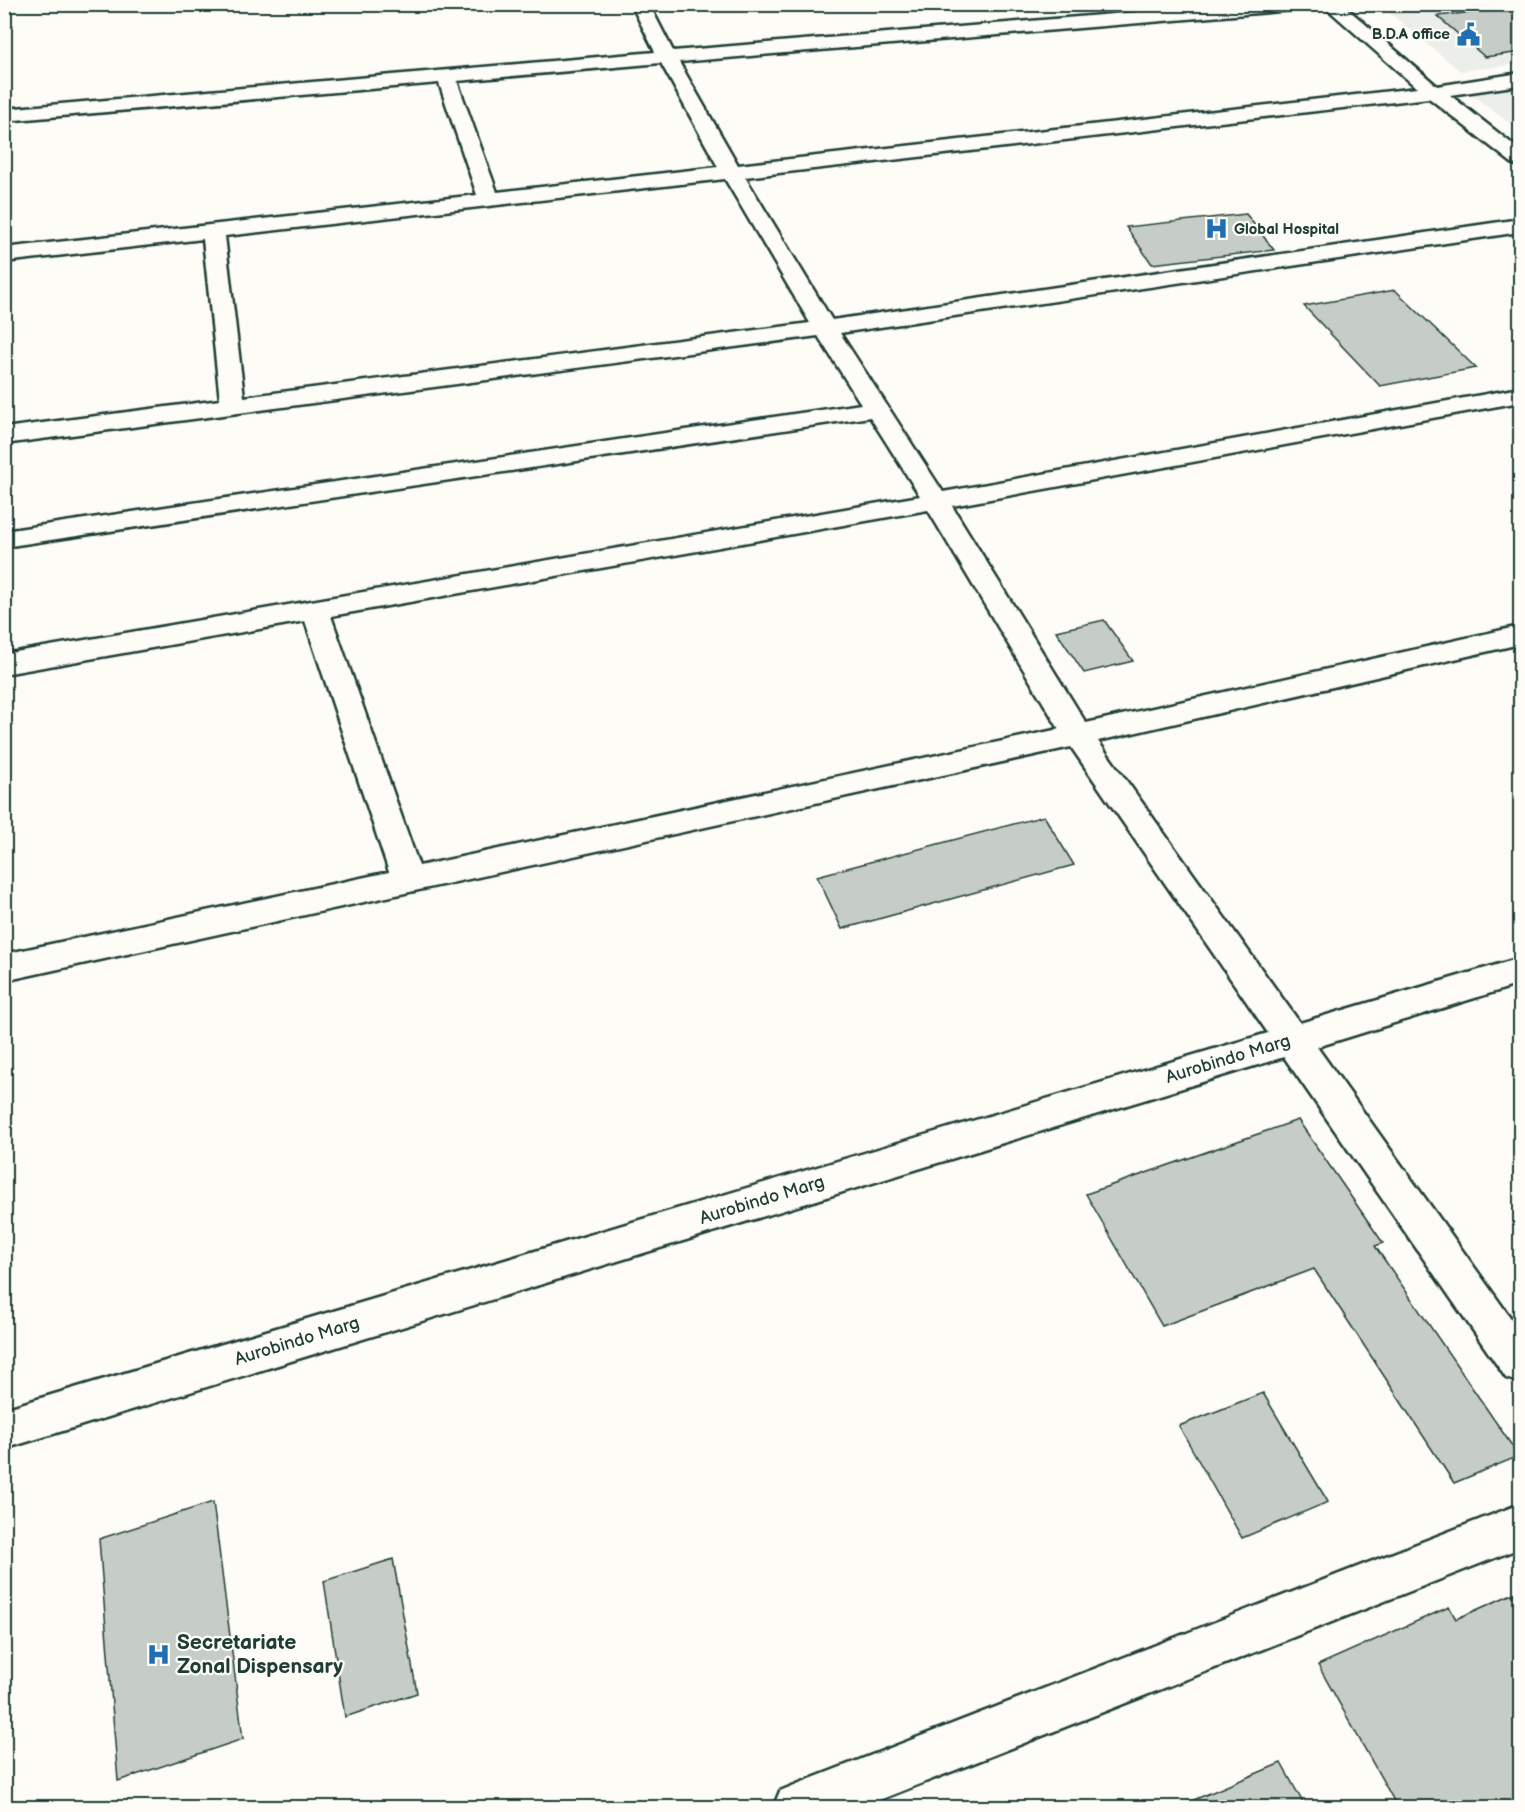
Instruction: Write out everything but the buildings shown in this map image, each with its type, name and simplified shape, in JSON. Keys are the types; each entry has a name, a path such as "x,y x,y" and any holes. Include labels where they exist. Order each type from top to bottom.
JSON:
{"street":[{"path":"640,4 732,173 825,328 936,501 1078,735 1521,1364"},
{"path":"4,115 1222,8 1305,4"},
{"path":"1331,4 1433,92 1521,160"},
{"path":"1445,72 1480,100"},
{"path":"446,76 489,200"},
{"path":"4,255 1433,92 1521,79"},
{"path":"4,436 825,328 1521,225"},
{"path":"213,231 233,406"},
{"path":"4,664 936,501 1521,395"},
{"path":"4,539 877,409"},
{"path":"315,610 408,880"},
{"path":"4,968 1078,735 1521,635"},
{"name":"Aurobindo Marg","path":"4,1429 1521,971"},
{"path":"797,1808 1521,1526"}],"shaded area":[{"name":"B.D.A office","path":"1380,5 1520,5 1520,64 1460,71"},
{"path":"1520,84 1520,131 1468,92"}],"place":[{"name":"B.D.A office","path":"1468,34"},
{"name":"Global Hospital","path":"1216,229"},
{"name":"Secretariate Zonal Dispensary","path":"159,1654"}]}
